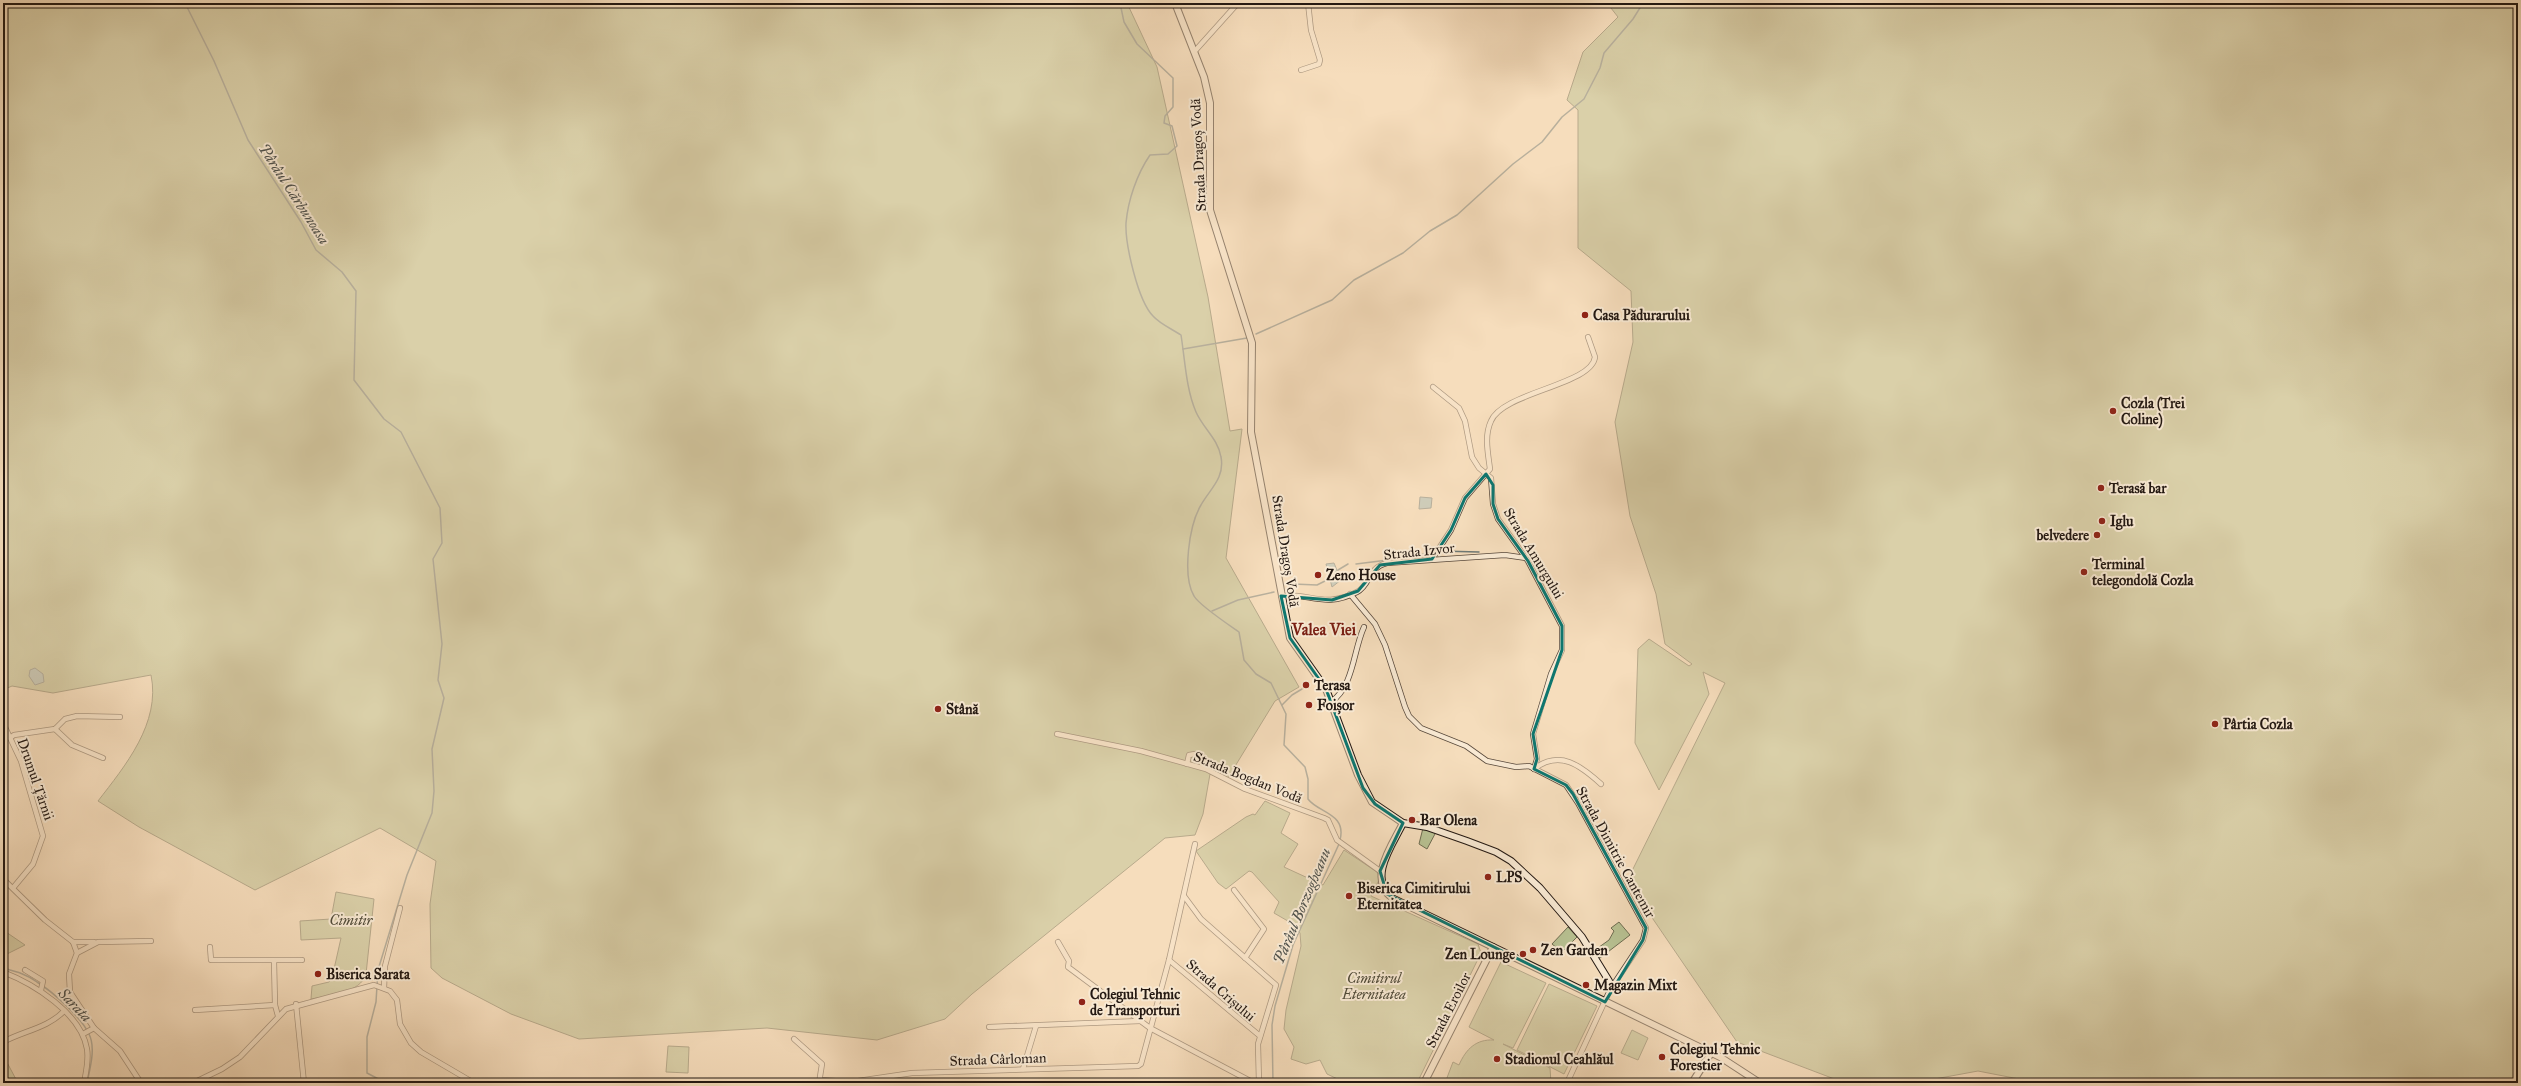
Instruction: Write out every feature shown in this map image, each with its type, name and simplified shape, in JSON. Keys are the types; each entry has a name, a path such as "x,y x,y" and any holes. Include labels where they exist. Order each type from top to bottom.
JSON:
{"street":[{"name":"Strada Dragoș Vodă","path":"1175,3 1204,77 1210,103 1210,210 1252,343 1251,432 1260,468 1281,596 1290,638 1326,689 1368,796 1381,809 1404,823 1427,827 1467,841 1496,852 1511,861 1540,888 1582,937 1609,981 1610,990"},
{"path":"1194,52 1238,3"},
{"path":"1301,70 1319,64 1320,60 1312,30 1308,3"},
{"path":"1432,558 1451,530 1465,498 1490,469 1487,433 1492,418 1509,404 1565,382 1589,367 1595,357 1588,337"},
{"name":"Strada Amurgului","path":"1433,387 1460,408 1465,421 1472,458 1491,478 1493,485 1493,504 1498,519 1526,558 1556,611 1562,626 1562,650 1551,674 1533,734 1537,759 1534,769"},
{"name":"Strada Izvor","path":"1281,596 1288,595 1326,601 1358,592 1373,570 1380,565 1432,558 1505,555 1526,558"},
{"name":"Strada Dimitrie Cantemir","path":"1350,594 1375,624 1385,645 1409,716 1420,728 1466,746 1487,762 1516,767 1529,766 1566,785 1573,794 1646,928 1643,940 1610,990 1567,1083"},
{"path":"1331,702 1338,697 1348,679 1358,638 1364,627"},
{"path":"10,738 14,735 55,729 64,720 77,716 120,717"},
{"name":"Drumul Țărnii","path":"3,723 24,772 43,836 42,844 33,864 12,888"},
{"path":"55,729 72,745 103,758"},
{"name":"Strada Bogdan Vodă","path":"1057,734 1120,746 1206,769 1245,789 1324,818 1328,820 1337,840 1380,871"},
{"path":"1187,764 1189,755 1195,754"},
{"name":"Strada Dimitrie Cantemir","path":"1534,769 1543,763 1569,761 1588,772 1601,784"},
{"path":"1404,823 1380,871 1382,884 1392,898 1711,1053 1760,1083"},
{"path":"1150,1028 1169,960 1195,844"},
{"path":"3,879 45,920 74,942 151,941"},
{"path":"1234,890 1264,929 1245,958"},
{"path":"1184,896 1201,919 1276,985 1260,1036 1259,1083"},
{"path":"384,988 385,966 400,908"},
{"path":"74,942 77,953 71,967 68,984 70,992 94,1028 120,1051 141,1083"},
{"path":"77,953 98,942"},
{"path":"1058,942 1069,961 1068,967 1140,1021 1247,1082 1254,1083"},
{"path":"210,947 211,960 302,960"},
{"name":"Strada Eroilor","path":"1424,1083 1493,947"},
{"name":"Strada Crișului","path":"1169,960 1260,1036"},
{"path":"274,961 275,1006 278,1016"},
{"path":"25,970 41,979 42,987"},
{"path":"3,972 42,987 84,1034 88,1060 84,1083"},
{"path":"193,1083 222,1069 240,1057 286,1009 296,1004 329,998 374,985 384,988 397,1000 400,1024 411,1043 421,1052 474,1083"},
{"path":"296,1004 304,1083"},
{"path":"195,1010 275,1006"},
{"path":"3,1042 22,1032 55,1021 64,1011"},
{"path":"989,1027 1140,1021"},
{"path":"1023,1069 1036,1026"},
{"path":"84,1034 94,1028"},
{"name":"Strada Cârloman","path":"819,1082 851,1082 912,1073 1138,1066 1141,1064 1150,1028"},
{"path":"794,1040 822,1064 819,1082"},
{"path":"1692,1083 1711,1053"}],"highlighted area":[{"path":"1486,474 1493,485 1493,504 1498,519 1528,561 1562,626 1562,650 1533,734 1537,759 1534,769 1566,785 1573,794 1646,928 1643,940 1605,1002 1387,894 1380,871 1403,823 1375,804 1363,788 1326,689 1290,638 1281,596 1332,600 1358,591 1380,565 1432,559 1451,530 1465,498"}],"green space":[{"path":"3,3 1127,3 1157,67 1208,297 1230,431 1242,429 1226,558 1299,687 1275,701 1226,781 1210,774 1203,814 1195,835 1165,838 972,994 945,1019 877,1040 767,1028 579,1039 511,1014 442,978 431,968 430,904 436,861 380,828 255,890 139,827 98,801 129,758 146,727 151,710 153,693 151,675 53,693 12,686 3,690"},
{"path":"1607,3 2518,3 2518,1083 2025,1083 2019,1079 1978,1071 1913,1083 1845,1083 1737,1042 1627,881 1725,683 1703,672 1709,694 1659,790 1635,743 1638,649 1649,639 1689,666 1692,664 1665,644 1656,594 1630,516 1615,422 1633,342 1631,291 1578,248 1578,110 1567,100 1583,52 1618,17"},
{"name":"Cimitirul Eternitatea","path":"1265,801 1290,813 1281,833 1298,844 1284,867 1323,885 1344,850 1377,872 1380,878 1371,896 1478,944 1481,953 1417,1083 1346,1083 1327,1074 1320,1060 1306,1064 1291,1059 1294,1047 1284,1029 1286,1010 1301,946 1300,933 1293,924 1274,913 1279,902 1252,872 1249,871 1226,889 1218,883 1196,851 1246,817 1253,814 1255,815"},
{"path":"1423,828 1436,832 1427,849 1419,844"},
{"name":"Cimitir","path":"336,892 374,899 366,974 358,986 334,995 311,999 312,986 329,982 332,978 341,938 301,940 300,921 331,919"},
{"path":"1619,922 1630,935 1600,958 1595,950 1609,940 1614,931 1611,928"},
{"path":"1568,927 1577,937 1562,952 1552,944"},
{"path":"3,930 25,945 3,956"},
{"path":"1501,962 1546,983 1513,1048 1503,1044 1550,1068 1551,1083 1445,1083 1453,1062 1459,1065 1465,1054 1472,1046 1482,1041 1494,1040 1469,1027"},
{"path":"1549,984 1597,1006 1564,1074 1517,1050"},
{"path":"1632,1030 1648,1038 1638,1060 1621,1053"},
{"path":"668,1046 689,1047 688,1073 666,1072"},
{"path":"3,1055 18,1083 3,1083"}],"water":[{"path":"1420,497 1432,498 1431,508 1419,509"},
{"path":"1334,563 1341,580 1332,587 1326,564"},
{"path":"35,668 43,674 44,682 35,685 29,676 30,670"}],"waterway":[{"name":"Pârâul Cărbunoasa","path":"185,3 214,61 248,140 301,222 316,250 342,272 356,291 354,380 384,419 401,432 440,508 442,543 433,559 442,644 438,680 444,698 432,749 434,791 432,813 407,875 378,970 376,1002 367,1037 367,1073 386,1083"},
{"name":"Pârâul Borzogheanu","path":"1120,3 1124,22 1137,44 1173,78 1173,107 1165,116 1164,123 1172,126 1177,146 1168,154 1150,155 1137,179 1129,205 1126,223 1130,258 1138,286 1147,309 1159,322 1181,335 1190,394 1199,418 1217,445 1222,464 1219,477 1201,505 1193,525 1188,550 1188,576 1190,587 1197,600 1239,632 1244,660 1256,674 1271,683 1286,714 1284,745 1305,767 1308,779 1308,799 1318,808 1336,819 1339,824 1341,831 1340,840"},
{"path":"1256,334 1332,300 1354,280 1403,253 1430,231 1457,215 1513,164 1542,142 1562,117 1584,99 1600,68 1604,53 1633,19 1643,3"},
{"path":"1183,349 1247,338"},
{"path":"1439,551 1479,552"},
{"path":"1356,564 1404,558 1433,552"},
{"path":"1338,570 1348,564"},
{"path":"1287,590 1293,584 1317,585 1329,579"},
{"path":"1212,611 1238,600 1274,592"},
{"path":"1282,705 1292,695 1302,689"},
{"name":"Pârâul Borzogheanu","path":"1273,1083 1272,1025 1275,1006 1293,945 1339,844"},
{"name":"Sarata","path":"3,968 25,975 44,986 66,1005 80,1020 89,1034 92,1045 92,1058 87,1083"}],"place":[{"name":"Casa Pădurarului","path":"1585,315"},
{"name":"Cozla (Trei Coline)","path":"2113,411"},
{"name":"Terasă bar","path":"2101,488"},
{"name":"Iglu","path":"2102,521"},
{"name":"belvedere","path":"2097,535"},
{"name":"Terminal telegondolă Cozla","path":"2084,572"},
{"name":"Zeno House","path":"1318,575"},
{"name":"Terasa","path":"1306,685"},
{"name":"Foișor","path":"1309,705"},
{"name":"Stână","path":"938,709"},
{"name":"Pârtia Cozla","path":"2215,724"},
{"name":"Bar Olena","path":"1412,820"},
{"name":"LPS","path":"1488,877"},
{"name":"Biserica Cimitirului Eternitatea","path":"1349,896"},
{"name":"Zen Garden","path":"1533,950"},
{"name":"Zen Lounge","path":"1523,954"},
{"name":"Biserica Sarata","path":"318,974"},
{"name":"Magazin Mixt","path":"1586,985"},
{"name":"Colegiul Tehnic de Transporturi","path":"1082,1002"},
{"name":"Colegiul Tehnic Forestier","path":"1662,1057"},
{"name":"Stadionul Ceahlăul","path":"1497,1059"}],"district":[{"name":"Valea Viei","path":"1324,629"}]}
